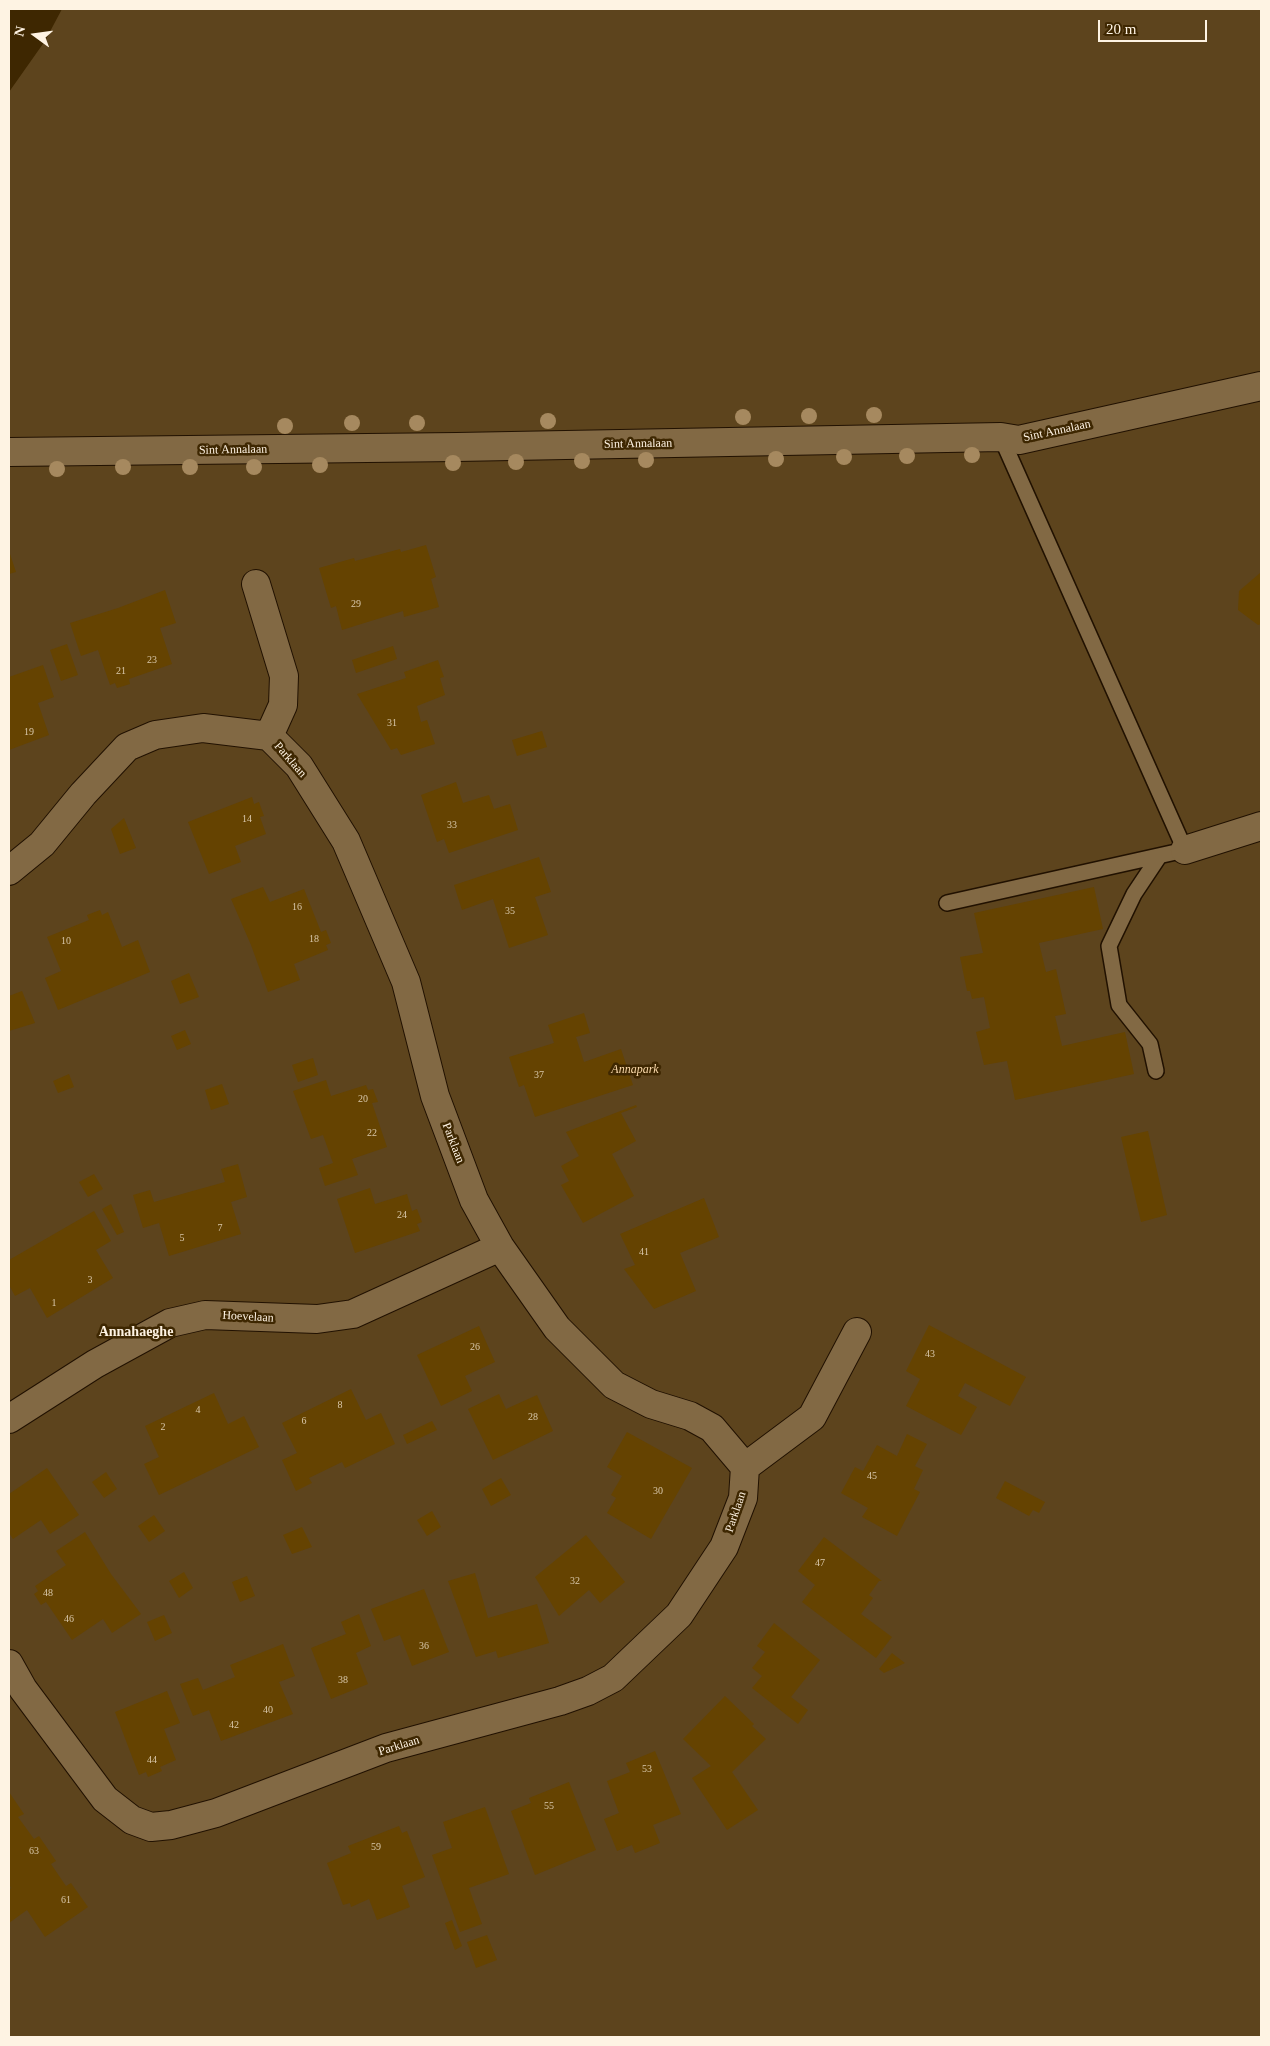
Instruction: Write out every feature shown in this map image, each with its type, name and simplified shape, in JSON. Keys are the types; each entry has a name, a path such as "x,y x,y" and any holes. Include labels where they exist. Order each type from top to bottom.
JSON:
{"street":[{"name":"Sint Annalaan","path":"9,452 467,447 1000,437 1019,440 1261,386"},
{"name":"Parklaan","path":"256,584 284,676 283,705 269,736"},
{"name":"Parklaan","path":"9,872 42,844 83,794 127,747 155,734 203,728 269,736 299,766 346,841 406,982 435,1096 474,1200 500,1247 557,1328 614,1385 651,1404 690,1416 712,1428 745,1467 743,1498 724,1547 679,1615 613,1678 588,1692 560,1701 386,1748 216,1813 171,1825 151,1827 132,1820 105,1799 23,1689 9,1664"},
{"path":"1185,850 1261,826"},
{"name":"Hoevelaan","path":"9,1419 95,1364 170,1323 205,1315 317,1319 353,1314 500,1247"},
{"path":"745,1467 812,1417 857,1332"}],"lane":[{"path":"947,902 1158,858 1185,850 1000,437"},
{"path":"1156,1070 1150,1044 1119,1005 1109,946 1134,894 1158,858"}],"green space":[{"name":"Annapark","path":"62,9 1261,9 1261,2037 9,2037 9,92 45,41"}],"building":[{"path":"426,545 436,577 431,579 439,607 404,617 403,611 342,630 336,606 331,608 319,568 354,558 355,561 400,549 401,552"},
{"path":"9,551 16,572 9,574"},
{"path":"1260,573 1261,624 1258,625 1238,610 1239,591"},
{"path":"165,590 176,623 160,628 172,664 129,679 130,684 117,688 115,683 110,685 98,650 81,656 70,623 118,608"},
{"path":"67,644 78,675 61,681 50,650"},
{"path":"393,646 397,659 356,673 352,660"},
{"path":"438,660 444,677 440,678 445,695 417,706 421,722 427,720 435,744 401,755 397,748 391,750 357,694 406,678 404,672"},
{"path":"43,665 54,697 38,703 49,735 9,750 9,677"},
{"path":"542,731 547,747 517,756 512,740"},
{"path":"456,782 463,803 489,795 494,809 510,804 518,830 449,853 444,839 437,842 421,795"},
{"path":"252,797 254,804 259,802 264,816 260,817 266,834 235,846 241,862 209,874 188,822"},
{"path":"124,818 136,848 120,854 111,829"},
{"path":"539,857 551,892 535,897 548,935 509,948 493,899 462,910 454,885"},
{"path":"263,887 270,902 304,889 321,932 326,930 331,943 326,945 328,950 294,964 300,980 268,992 251,945 231,899"},
{"path":"1094,887 1103,929 1039,943 1046,972 1056,969 1066,1014 1055,1016 1062,1046 1125,1032 1134,1074 1015,1100 1007,1061 984,1065 976,1032 990,1028 984,997 972,999 970,991 967,991 960,957 983,953 974,913"},
{"path":"100,910 102,915 108,912 122,947 138,940 150,972 58,1010 45,978 61,971 47,937 89,920 87,915"},
{"path":"189,973 199,997 180,1004 171,981"},
{"path":"22,991 35,1023 9,1031 9,996"},
{"path":"584,1013 590,1033 576,1037 584,1062 621,1049 633,1085 535,1117 524,1085 519,1087 509,1057 554,1043 548,1025"},
{"path":"185,1030 191,1044 177,1050 171,1036"},
{"path":"313,1058 318,1075 298,1082 292,1065"},
{"path":"69,1074 74,1087 58,1093 53,1081"},
{"path":"326,1080 331,1096 366,1085 368,1090 373,1089 378,1102 372,1103 387,1147 352,1159 358,1175 325,1186 319,1168 333,1163 323,1135 311,1139 293,1091"},
{"path":"222,1084 229,1104 211,1110 205,1090"},
{"path":"636,1105 637,1107 621,1113 636,1141 612,1154 634,1196 583,1223 561,1185 569,1181 561,1166 579,1156 566,1132"},
{"path":"1148,1131 1167,1215 1141,1222 1121,1137"},
{"path":"238,1164 247,1197 231,1202 241,1234 169,1256 159,1223 143,1228 133,1195 150,1190 154,1202 225,1182 221,1169"},
{"path":"94,1174 103,1189 88,1197 79,1182"},
{"path":"370,1188 375,1204 407,1194 412,1211 417,1209 422,1222 417,1224 420,1231 355,1253 337,1199"},
{"path":"704,1198 719,1237 680,1253 696,1291 654,1309 624,1269 635,1265 620,1234"},
{"path":"111,1204 124,1232 117,1235 102,1209"},
{"path":"94,1211 111,1241 96,1250 113,1278 47,1318 30,1288 15,1296 9,1285 9,1260"},
{"path":"929,1325 1026,1377 1010,1406 965,1383 958,1396 977,1407 961,1435 906,1406 920,1379 906,1371"},
{"path":"479,1326 495,1362 465,1376 472,1391 441,1406 417,1355"},
{"path":"351,1389 366,1420 381,1413 395,1444 345,1468 342,1462 309,1478 312,1483 296,1491 282,1460 297,1453 282,1423"},
{"path":"214,1393 228,1424 244,1416 259,1447 159,1495 144,1464 159,1457 145,1426"},
{"path":"499,1394 506,1409 537,1395 553,1431 493,1460 468,1409"},
{"path":"432,1421 437,1430 407,1444 403,1435"},
{"path":"627,1432 692,1468 651,1539 607,1513 616,1498 611,1495 622,1476 607,1467"},
{"path":"907,1434 927,1444 915,1466 923,1470 914,1489 920,1492 897,1536 862,1517 868,1508 841,1493 855,1467 863,1471 877,1445 897,1456"},
{"path":"47,1468 79,1515 50,1534 41,1520 13,1539 9,1533 9,1494"},
{"path":"106,1472 117,1489 104,1498 92,1482"},
{"path":"501,1478 511,1495 491,1506 482,1489"},
{"path":"1005,1481 1045,1502 1039,1513 1033,1510 1029,1516 996,1498"},
{"path":"432,1511 441,1527 427,1536 417,1520"},
{"path":"154,1515 165,1531 149,1542 138,1526"},
{"path":"302,1527 312,1547 292,1554 283,1535"},
{"path":"85,1532 111,1574 141,1614 112,1633 103,1619 72,1640 46,1602 41,1605 34,1594 38,1591 35,1586 66,1565 56,1551"},
{"path":"586,1535 625,1582 600,1603 589,1590 559,1616 535,1577"},
{"path":"824,1537 882,1581 879,1581 869,1595 873,1598 861,1614 892,1637 876,1658 802,1602 815,1585 798,1571"},
{"path":"184,1572 193,1588 179,1598 169,1581"},
{"path":"475,1573 488,1618 537,1604 549,1643 498,1658 496,1651 476,1657 448,1581"},
{"path":"247,1576 255,1596 240,1602 232,1582"},
{"path":"424,1589 449,1652 412,1666 400,1635 384,1641 371,1609"},
{"path":"359,1614 371,1646 356,1653 368,1684 331,1699 311,1648 346,1634 341,1622"},
{"path":"164,1615 172,1633 155,1641 147,1622"},
{"path":"774,1623 820,1660 791,1697 808,1710 798,1724 752,1688 762,1676 752,1668 765,1652 757,1646"},
{"path":"283,1644 295,1676 279,1682 293,1714 221,1741 209,1710 193,1716 180,1684 198,1678 203,1690 235,1677 230,1665"},
{"path":"892,1653 905,1663 884,1673 879,1669"},
{"path":"167,1691 180,1723 164,1729 176,1760 160,1767 162,1771 148,1777 146,1772 139,1775 115,1712"},
{"path":"725,1696 754,1724 752,1726 766,1739 732,1772 758,1810 727,1830 692,1778 711,1766 683,1739"},
{"path":"655,1751 681,1814 653,1825 660,1843 635,1853 632,1845 617,1851 604,1819 619,1813 607,1781 630,1772 626,1763"},
{"path":"569,1782 596,1850 535,1875 511,1811 531,1803 529,1798"},
{"path":"9,1792 24,1814 18,1817 34,1839 39,1836 56,1861 51,1864 66,1886 71,1883 88,1907 45,1937 27,1910 9,1923 9,1890 11,1888 9,1884"},
{"path":"485,1807 509,1874 469,1888 482,1924 460,1932 432,1855 452,1848 443,1822"},
{"path":"399,1826 402,1833 407,1831 425,1877 402,1886 410,1907 377,1920 369,1899 351,1907 350,1903 343,1905 327,1863 351,1853 348,1846"},
{"path":"452,1920 462,1946 455,1950 445,1923"},
{"path":"487,1935 497,1960 476,1968 467,1942"}],"district":[{"name":"Annahaeghe","path":"136,1332"}]}
